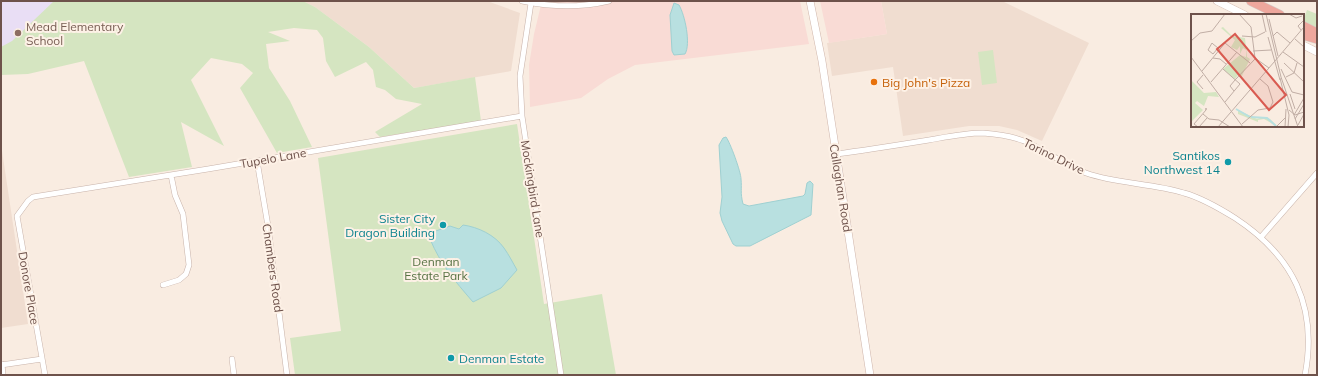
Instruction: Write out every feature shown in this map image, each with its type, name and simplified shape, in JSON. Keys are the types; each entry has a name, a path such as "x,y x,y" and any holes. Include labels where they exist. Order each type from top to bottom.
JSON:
{"highway":[{"path":"1251,1 1278,14"},
{"path":"1304,26 1317,33"},
{"path":"1304,35 1317,39"}],"main road":[{"name":"Callaghan Road","path":"810,1 822,61 870,375"},
{"path":"1217,1 1243,14"},
{"path":"1304,46 1317,52"}],"street":[{"path":"522,1 544,5 576,6 609,1"},
{"name":"Mockingbird Lane","path":"531,3 520,76 522,116 561,375"},
{"name":"Tupelo Lane","path":"26,203 38,195 171,175 522,116"},
{"name":"Torino Drive","path":"836,154 964,134 982,133 1006,136 1026,142 1064,163 1086,173 1168,189 1196,197 1231,215 1260,237 1270,245 1288,267 1301,292 1305,306 1309,334 1309,348 1305,375"},
{"name":"Chambers Road","path":"256,161 268,226 287,375"},
{"path":"1260,237 1317,173"},
{"path":"163,285 179,280 186,274 189,265 183,214 175,195 171,175"},
{"name":"Donore Place","path":"26,203 17,216 45,375"},
{"path":"3,375 1,364 42,359"},
{"path":"232,360 234,375"}],"shaded area":[{"name":"Mead Elementary School","path":"1,1 67,1 1,66"},
{"path":"303,1 487,1 520,13 511,71 414,88 369,47 315,7"},
{"path":"542,1 800,1 809,44 635,65 608,79 581,98 530,107 529,65 534,34"},
{"path":"820,1 881,1 887,34 829,43"},
{"path":"881,1 1002,1 1089,43 1042,141 1017,130 999,126 969,126 903,136 893,67 832,76 827,43 887,34"},
{"path":"1,144 28,324 1,328"}],"green space":[{"path":"54,1 303,1 315,7 369,47 414,88 475,77 481,121 380,137 375,132 422,104 396,99 385,90 376,87 373,70 366,62 335,77 326,61 323,38 317,30 294,28 268,32 290,41 266,44 269,68 290,101 312,147 277,153 240,88 253,73 242,64 211,58 191,80 224,146 181,122 192,167 129,177 84,61 28,74 1,75 1,47 12,41"},
{"path":"1307,10 1317,14 1317,28 1304,22"},
{"path":"993,50 997,83 982,85 978,52"},
{"name":"Denman Estate Park","path":"517,124 544,304 602,294 616,375 295,375 290,338 341,331 318,158"}],"water":[{"path":"674,3 679,5 685,22 687,49 685,54 674,55 672,51 670,15"},
{"path":"726,137 733,151 739,170 743,204 749,206 803,196 805,194 807,183 810,181 813,184 811,215 750,246 736,246 733,244 722,221 720,213 722,197 719,145 723,138"},
{"path":"463,225 480,230 496,239 506,251 517,270 501,288 473,302 448,272 430,239 433,232 450,226 459,229"}],"place":[{"name":"Mead Elementary School","path":"18,33"},
{"name":"Big John's Pizza","path":"874,82"},
{"name":"Santikos Northwest 14","path":"1228,162"},
{"name":"Sister City Dragon Building","path":"443,225"},
{"name":"Denman Estate","path":"451,358"}]}
